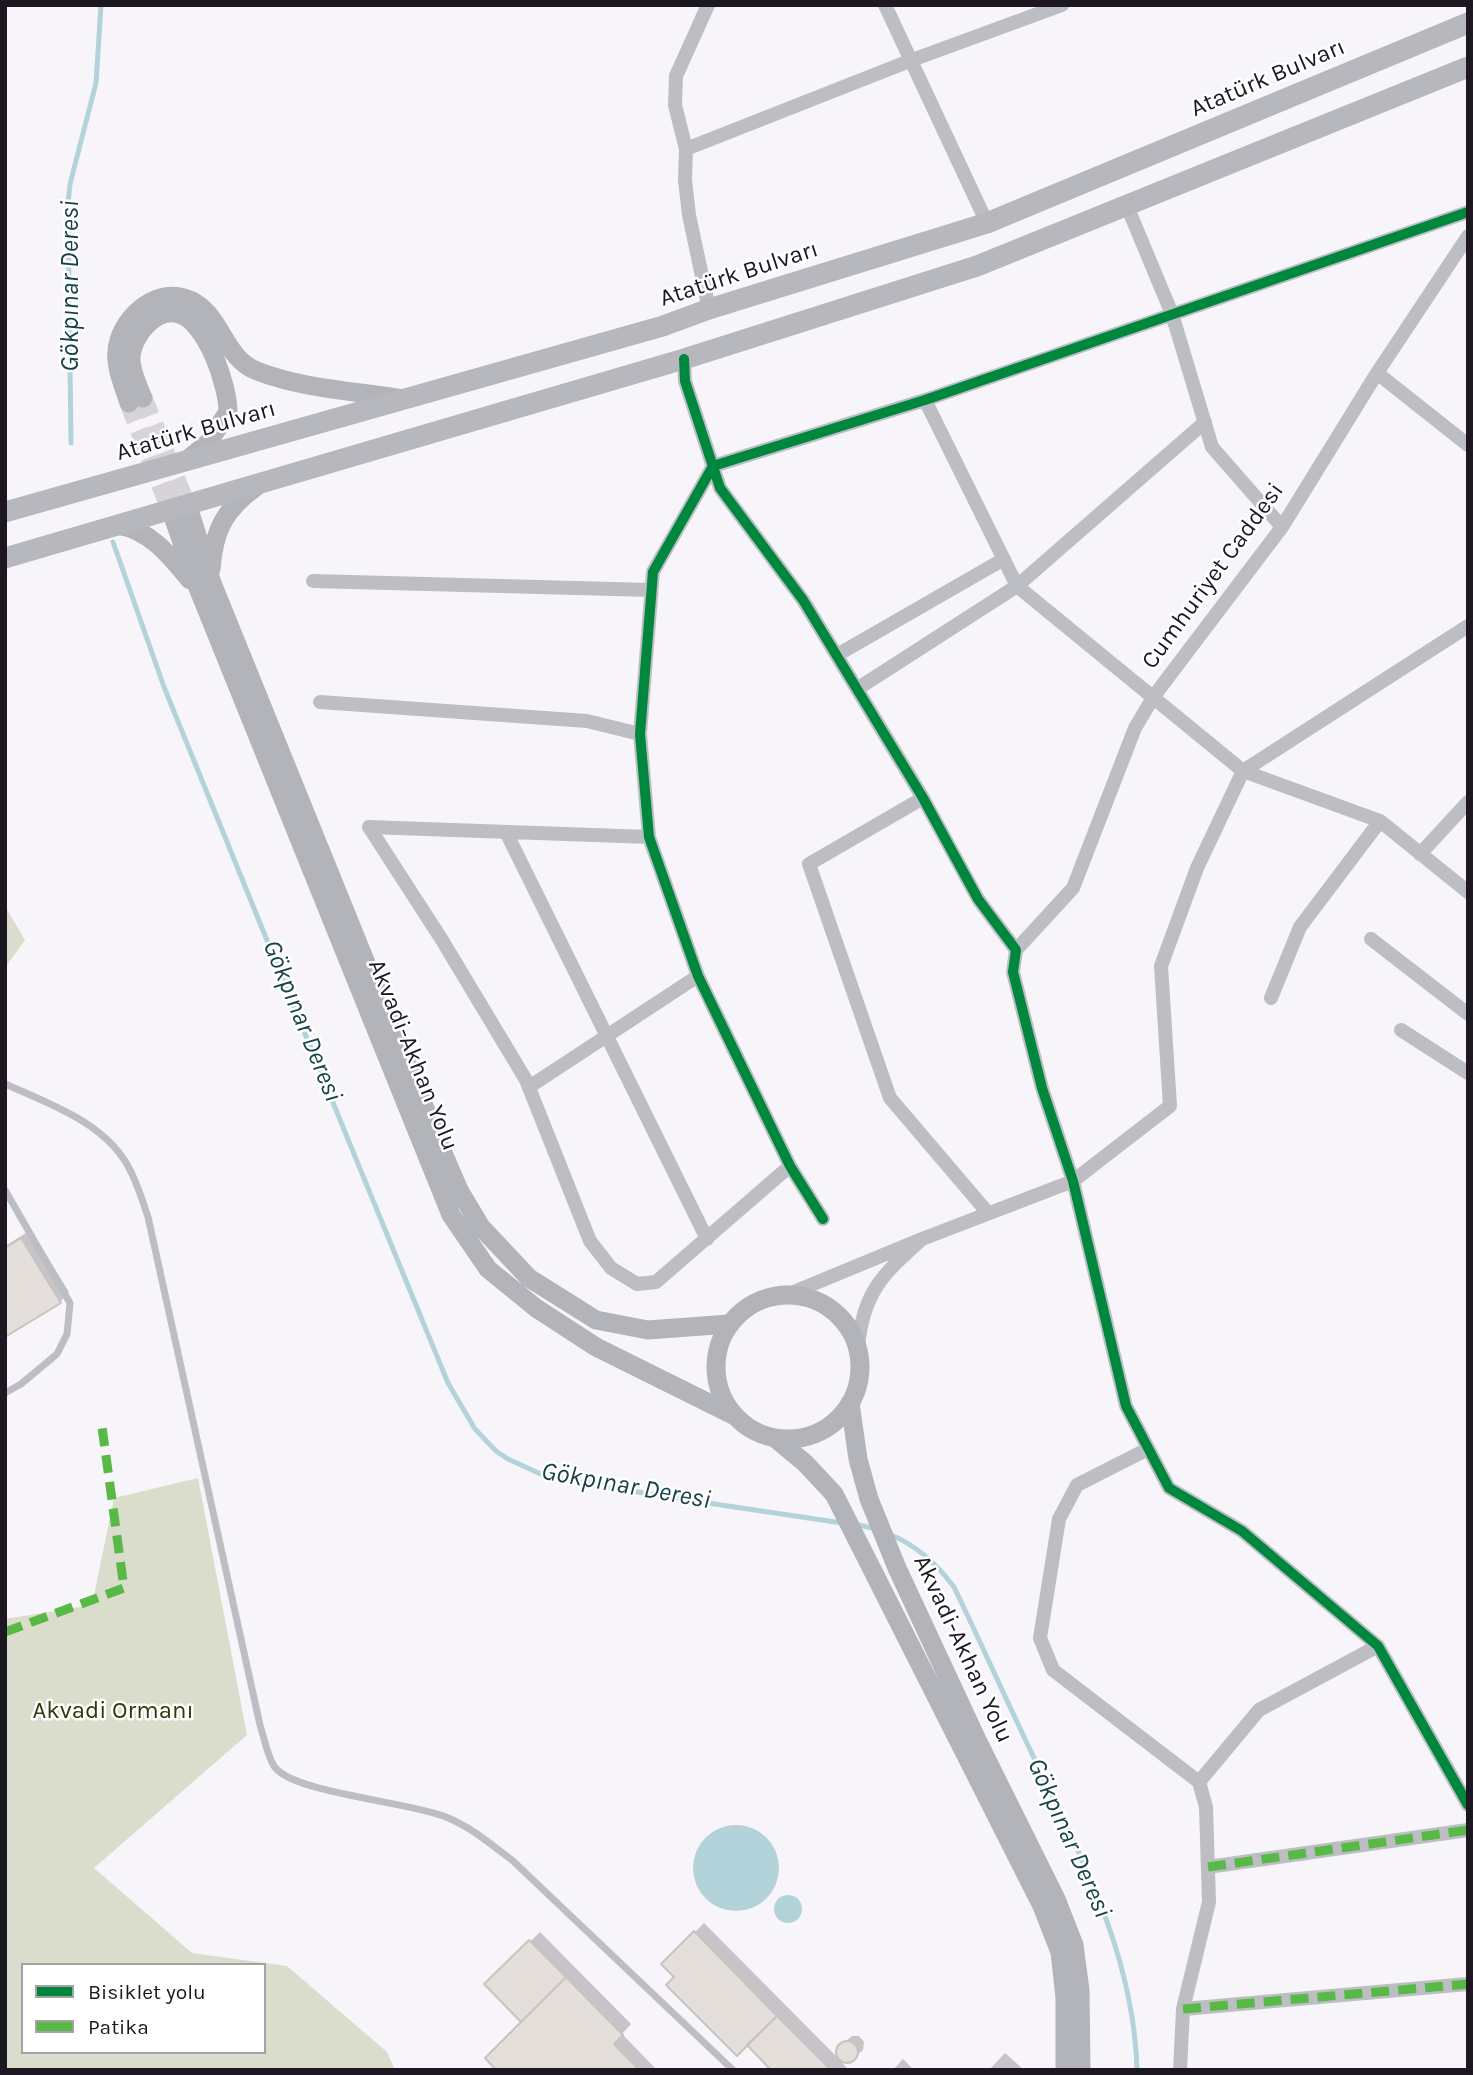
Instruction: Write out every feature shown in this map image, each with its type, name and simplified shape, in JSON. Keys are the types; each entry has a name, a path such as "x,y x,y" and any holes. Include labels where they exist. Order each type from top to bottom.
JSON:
{"main road":[{"name":"Atatürk Bulvarı","path":"5,512 663,327 709,309 987,223 1468,23"},
{"path":"5,558 684,359 978,266 1468,67"},
{"path":"185,461 208,443 228,412 223,381 213,355 198,329 188,318 177,313 165,314 147,323 131,356 136,400 120,373 117,351 123,330 137,309 160,298 183,297 201,307 216,323 226,344 238,360 254,370 279,378 405,399"},
{"path":"205,586 211,570 212,548 218,529 242,497 259,484"},
{"path":"183,519 205,586"},
{"path":"118,525 131,527 147,536 205,586"},
{"name":"Akvadi-Akhan Yolu","path":"205,586 443,1153 459,1190 481,1227 529,1278 596,1320 648,1330 729,1324"},
{"name":"Akvadi-Akhan Yolu","path":"205,586 451,1215 488,1269 536,1308 596,1347 733,1415"},
{"path":"789,1294 812,1298 833,1309 848,1326 858,1347 861,1370 856,1393 844,1413 825,1430 802,1439 776,1439 752,1431 733,1415 720,1393 715,1368 719,1345 729,1324 745,1308 766,1297 789,1294"},
{"name":"Akvadi-Akhan Yolu","path":"850,1403 869,1499 897,1567 978,1742 1056,1899 1074,1945 1080,1990 1081,2070"},
{"name":"Akvadi-Akhan Yolu","path":"776,1439 834,1494 1042,1906 1060,1952 1065,1998 1065,2070"}],"street":[{"path":"708,5 677,76 675,105 687,149 685,180 689,215 709,309"},
{"path":"885,5 987,223"},
{"path":"687,149 912,60 1062,5"},
{"path":"1126,206 1172,314 1212,447 1282,527"},
{"path":"823,1219 790,1166 698,976 649,837 640,734 653,572 713,466 925,400 1468,212"},
{"name":"Cumhuriyet Caddesi","path":"1016,950 1073,888 1135,728 1154,696 1282,527 1377,373 1468,236"},
{"path":"684,359 685,381 720,488 803,600 923,798 978,899 1016,950 1013,972 1016,985 1042,1088 1073,1181 1126,1406 1169,1488 1242,1531 1378,1646 1468,1805"},
{"path":"1377,373 1468,445"},
{"path":"925,400 1017,586 1243,771 1380,821 1468,892"},
{"path":"857,689 1017,586 1205,422"},
{"path":"836,655 1003,559"},
{"path":"313,581 651,590"},
{"path":"789,1294 1073,1181 1170,1106 1161,966 1197,869 1243,771 1468,626"},
{"path":"320,702 587,721 640,734"},
{"path":"923,798 809,864 890,1098 988,1213"},
{"path":"1420,854 1468,802"},
{"path":"1271,998 1300,927 1380,821"},
{"path":"649,837 369,827 442,940 529,1087 590,1241 611,1268 637,1284 656,1282 790,1166"},
{"path":"506,832 706,1238"},
{"path":"1371,939 1468,1014"},
{"path":"529,1087 698,976"},
{"path":"1401,1030 1468,1073"},
{"path":"858,1347 860,1321 870,1295 888,1270 922,1239"},
{"path":"1148,1449 1077,1485 1059,1519 1040,1638 1053,1670 1199,1782 1206,1807 1209,1902 1183,2009 1180,2070"},
{"path":"1199,1782 1259,1710 1378,1646"},
{"path":"1208,1867 1468,1830"},
{"path":"1183,2009 1468,1984"}],"lane":[{"path":"5,1084 71,1114 110,1143 130,1170 148,1217 261,1725 274,1766 288,1777 310,1786 418,1807 448,1817 479,1835 513,1861 733,2070"},
{"path":"5,1190 70,1303 67,1334 57,1353 22,1384 5,1393"}],"green space":[{"path":"5,906 25,940 5,968"},
{"name":"Akvadi Ormanı","path":"198,1478 247,1735 94,1868 192,1953 265,1963 21,1963 21,2054 266,2054 266,1963 287,1966 387,2052 395,2070 5,2070 5,1619 92,1605 114,1498"}],"water":[{"path":"736,1825 752,1829 766,1838 775,1852 779,1868 775,1884 766,1898 752,1907 736,1911 720,1907 706,1898 697,1884 693,1868 697,1852 706,1838 720,1829"},
{"path":"788,1895 798,1899 802,1909 798,1919 788,1923 778,1919 774,1909 778,1899"}],"building":[{"path":"21,1238 61,1303 5,1337 5,1248"},
{"path":"694,1931 777,2016 737,2056 666,1985 674,1977 661,1964"},
{"path":"529,1940 566,1977 521,2022 484,1984"},
{"path":"566,1977 623,2035 614,2044 639,2070 496,2070 485,2058"},
{"path":"777,2016 831,2070 771,2070 747,2045"},
{"path":"843,2041 851,2041 858,2048 858,2056 851,2063 843,2063 836,2056 836,2048"}],"waterway":[{"name":"Gökpınar Deresi","path":"71,443 68,204 70,184 96,83 101,5"},
{"name":"Gökpınar Deresi","path":"113,542 164,687 347,1137 448,1383 475,1429 496,1451 545,1476 842,1523"},
{"name":"Gökpınar Deresi","path":"855,1524 876,1529"},
{"name":"Gökpınar Deresi","path":"889,1534 925,1556 954,1587 1071,1836 1088,1873 1116,1949 1134,2028 1137,2070"}],"tunnel":[{"path":"143,398 191,516"},
{"path":"129,403 175,522"}],"marked path":[{"path":"5,1632 124,1588 102,1427"},
{"path":"1208,1867 1468,1830"},
{"path":"1183,2009 1468,1984"}],"cycle path":[{"path":"823,1219 790,1166 698,976 649,837 640,734 653,572 713,466 925,400 1468,212"},
{"path":"684,359 685,381 720,488 803,600 923,798 978,899 1016,950 1013,972 1042,1088 1073,1181 1126,1406 1169,1488 1242,1531 1378,1646 1468,1805"}]}
